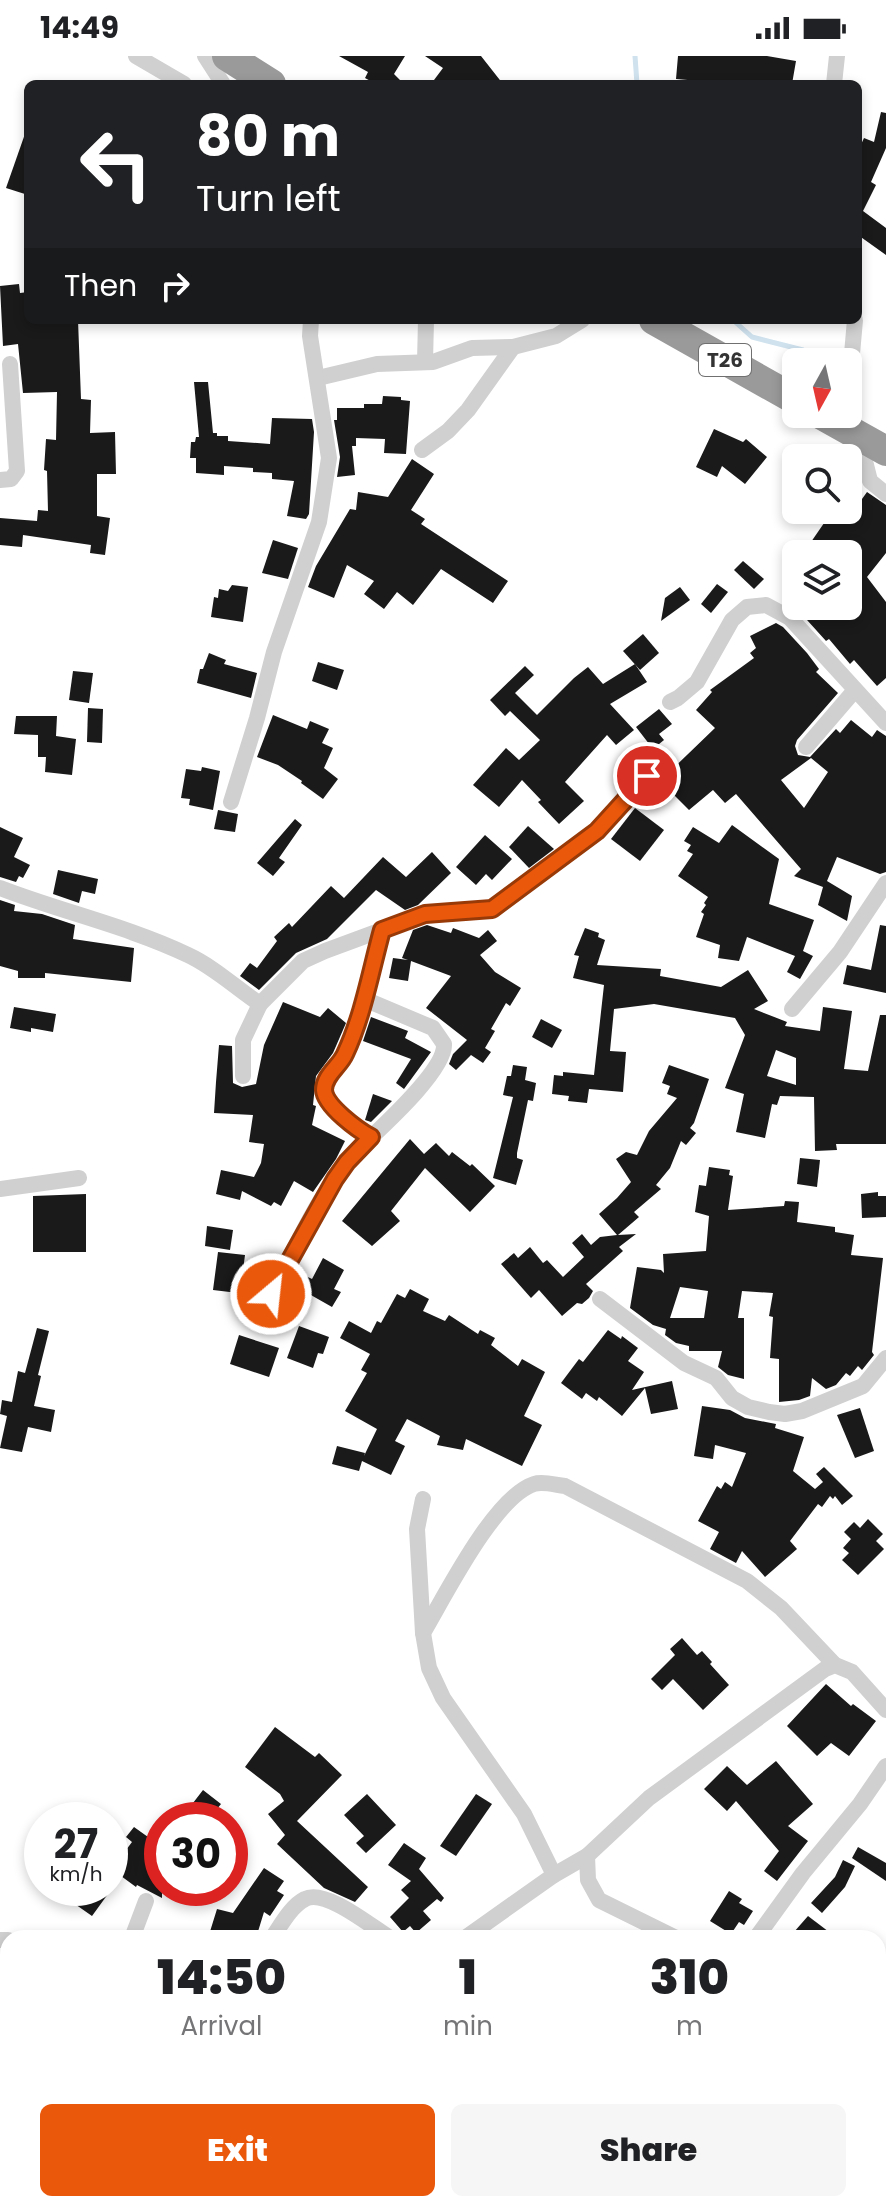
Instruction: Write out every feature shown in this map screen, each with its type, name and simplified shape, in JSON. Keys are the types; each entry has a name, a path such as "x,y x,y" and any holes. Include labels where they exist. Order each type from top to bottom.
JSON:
{"highway":[{"path":"225,62 263,80"},
{"name":"T26","path":"661,324 782,392"},
{"path":"856,428 886,451"}],"street":[{"path":"136,56 177,80"},
{"path":"834,80 837,56"},
{"path":"231,802 274,652 319,522 329,458 311,324"},
{"path":"425,362 426,324"},
{"path":"318,378 377,364 447,359 459,351 472,348 513,347 556,336 576,324"},
{"path":"852,348 855,324"},
{"path":"422,450 448,431 468,410 513,347"},
{"path":"0,480 11,479 17,471 10,364"},
{"path":"847,428 870,481 886,494"},
{"path":"670,702 697,682 732,620 747,607 766,605 790,618 886,723"},
{"path":"806,747 855,690"},
{"path":"243,1076 243,1040 260,1004 303,961 425,914 492,909 597,831 647,776"},
{"path":"792,1009 840,952 886,883"},
{"path":"0,888 121,927 192,956 260,1004"},
{"path":"371,1137 348,1121 328,1101 324,1088 327,1077 345,1056 382,930"},
{"path":"271,1294 347,1162 390,1120 439,1063 445,1051 440,1035 433,1028 364,999"},
{"path":"0,1189 79,1178"},
{"path":"600,1299 684,1363 716,1378 732,1398 748,1407 769,1412 785,1414 802,1411 863,1386 886,1358"},
{"path":"423,1633 497,1513 516,1493 536,1483 565,1486 747,1581 781,1608 835,1665 852,1672 886,1710"},
{"path":"423,1499 417,1529 423,1633 429,1668 439,1690 524,1814 554,1875"},
{"path":"476,1930 554,1875 587,1856 649,1798 825,1669 835,1665"},
{"path":"762,1930 886,1766"},
{"path":"587,1856 588,1880 599,1900 660,1930"},
{"path":"277,1930 303,1899 313,1895 335,1903 377,1930"},
{"path":"135,1930 144,1906"}],"building":[{"path":"339,56 405,56 394,74 400,80 369,80 365,78 368,72"},
{"path":"425,56 481,56 500,80 434,80 443,68"},
{"path":"678,56 767,56 796,61 793,80 676,79"},
{"path":"881,112 886,113 886,148 871,182 876,185 863,211 886,228 886,255 862,238 862,142 864,138 874,142"},
{"path":"24,137 24,194 6,188"},
{"path":"19,284 20,293 24,292 24,324 78,324 81,399 91,400 90,433 115,432 116,474 97,474 97,516 110,518 105,555 90,553 91,545 23,535 22,547 0,545 0,518 37,521 38,510 48,511 47,471 44,470 46,439 56,440 57,392 23,393 18,344 3,346 0,286"},
{"path":"194,382 208,382 213,433 228,436 228,441 270,444 272,418 312,419 314,432 309,514 306,519 287,516 294,481 272,479 272,473 253,472 253,468 224,466 224,475 196,473 196,458 190,458 191,442 199,437"},
{"path":"383,396 410,401 406,454 384,453 385,439 356,438 356,446 352,446 355,475 337,477 340,457 334,420 337,420 337,408 382,404"},
{"path":"714,429 743,442 746,439 767,457 745,484 722,466 717,477 696,467"},
{"path":"412,459 434,474 411,510 425,519 421,524 508,581 493,603 441,569 413,605 397,592 384,609 364,594 374,581 347,565 334,598 308,587 316,566 350,509 356,510 358,492 388,497"},
{"path":"867,492 886,505 886,553 867,577 886,602 886,678 877,686 854,660 850,664 829,639 826,641 807,620 862,620 862,540 812,540 823,524 862,524 862,499"},
{"path":"273,540 298,548 288,579 262,573"},
{"path":"743,561 764,579 754,589 734,570"},
{"path":"717,584 728,592 711,613 701,604"},
{"path":"232,585 248,587 243,622 211,617 214,597 218,598 219,589 228,591"},
{"path":"680,587 690,600 661,621 665,598"},
{"path":"776,623 783,627 819,669 816,672 838,693 797,740 798,755 810,757 836,729 840,733 851,720 872,737 877,730 886,736 886,872 880,874 837,857 827,881 852,896 847,921 818,905 823,887 794,876 801,869 736,794 725,803 713,790 689,810 660,781 715,728 696,710 712,692 710,690 754,658 750,653 756,648 750,636","holes":["811,758 828,772 804,808 781,780"]},
{"path":"643,634 659,653 640,670 623,651"},
{"path":"209,653 226,660 224,664 257,673 251,698 197,683 200,669 203,669"},
{"path":"318,662 344,670 337,690 312,681"},
{"path":"635,664 647,682 610,704 634,730 616,745 607,735 565,782 584,801 559,824 522,780 499,807 473,785 506,748 519,760 540,740 510,711 505,716 490,700 525,666 534,675 515,693 537,715 588,667 603,684"},
{"path":"73,671 93,673 89,703 69,700"},
{"path":"88,708 103,709 102,743 87,742"},
{"path":"659,709 672,724 659,734 664,740 653,749 636,727"},
{"path":"273,715 307,729 310,721 329,729 322,743 333,748 324,768 338,779 323,799 278,765 257,757"},
{"path":"16,716 57,716 56,736 76,739 72,775 45,772 46,757 38,757 38,735 14,734"},
{"path":"202,767 220,771 213,810 189,805 190,799 181,798 186,769 201,771"},
{"path":"635,808 664,830 640,861 611,839"},
{"path":"218,810 238,814 235,832 214,829"},
{"path":"295,819 302,825 279,858 285,862 273,876 257,863"},
{"path":"732,825 779,859 769,904 814,920 803,951 813,956 800,979 787,972 795,956 747,937 739,961 718,958 720,945 696,937 708,897 678,876 693,854 687,851 691,845 684,841 693,827 719,843"},
{"path":"528,826 554,849 529,868 509,847"},
{"path":"0,827 23,838 14,857 30,865 23,878 19,876 16,882 0,877"},
{"path":"485,835 512,859 492,880 486,874 476,885 456,867"},
{"path":"432,852 451,873 418,905 405,910 376,890 327,939 296,953 259,990 240,976 250,963 257,968 277,941 274,937 289,923 292,927 331,886 344,898 383,857 406,877"},
{"path":"58,870 98,879 95,894 82,891 79,903 53,894"},
{"path":"0,900 15,905 14,911 42,914 75,925 73,939 134,948 131,982 45,973 45,978 18,978 18,971 0,966"},
{"path":"427,925 451,933 453,928 479,938 488,930 497,941 480,955 495,972 521,988 510,1006 506,1003 491,1029 495,1031 485,1048 491,1052 483,1063 471,1055 456,1070 449,1064 453,1054 467,1040 426,1008 451,976 411,961 408,981 389,978 393,958 408,960 402,958 413,930"},
{"path":"880,925 886,926 886,993 843,984 847,965 871,970"},
{"path":"585,928 599,933 598,937 605,940 597,965 661,969 660,976 721,987 748,970 768,1001 754,1009 787,1022 785,1026 820,1031 823,1007 852,1011 844,1069 868,1071 880,1015 886,1015 886,1144 836,1144 837,1150 815,1151 814,1097 780,1096 777,1105 772,1104 765,1138 736,1132 744,1094 725,1088 745,1035 735,1018 654,1004 614,1009 610,1051 626,1052 623,1092 589,1089 587,1103 568,1101 569,1096 552,1094 554,1075 563,1076 563,1072 594,1075 604,985 573,978 579,956 574,955","holes":["776,1050 796,1058 796,1085 767,1076"]},
{"path":"283,1002 320,1017 328,1008 346,1023 333,1053 316,1076 313,1105 316,1106 312,1125 345,1141 313,1192 294,1181 281,1206 274,1202 271,1206 242,1191 240,1200 216,1194 221,1170 254,1177 261,1163 264,1144 249,1142 253,1115 214,1113 219,1045 232,1046 233,1083 242,1087 256,1084 264,1045"},
{"path":"14,1007 56,1014 53,1032 10,1028"},
{"path":"371,1017 408,1031 405,1038 431,1052 404,1089 396,1083 411,1059 363,1041"},
{"path":"541,1019 562,1030 552,1048 532,1037"},
{"path":"513,1065 527,1067 525,1080 536,1083 533,1101 528,1100 517,1153 517,1158 523,1160 516,1185 493,1178 513,1097 503,1095"},
{"path":"669,1065 709,1079 690,1128 696,1133 686,1145 681,1141 670,1168 656,1185 661,1189 634,1212 639,1217 618,1235 636,1234 619,1247 623,1251 586,1284 593,1291 589,1298 582,1304 577,1303 562,1316 539,1290 531,1298 501,1264 514,1253 518,1258 530,1247 543,1263 547,1260 563,1277 584,1257 572,1243 582,1234 591,1245 600,1237 617,1235 599,1214 631,1182 616,1159 626,1152 637,1155 649,1131 677,1098 667,1094 670,1086 662,1083"},
{"path":"373,1094 392,1101 371,1122 365,1120"},
{"path":"410,1139 424,1154 436,1143 449,1156 452,1152 470,1166 472,1164 495,1186 470,1212 425,1168 391,1211 400,1221 372,1246 342,1221"},
{"path":"800,1158 820,1160 817,1187 797,1184"},
{"path":"709,1167 730,1170 729,1175 733,1176 728,1210 784,1206 785,1201 799,1202 797,1222 835,1227 835,1232 854,1235 851,1255 883,1258 874,1355 862,1370 858,1366 850,1376 846,1373 836,1385 826,1389 812,1378 810,1396 779,1402 779,1359 770,1358 773,1317 769,1316 773,1293 742,1291 738,1318 744,1318 744,1379 728,1375 718,1367 722,1351 689,1351 689,1346 676,1343 665,1335 666,1329 653,1325 630,1308 637,1267 664,1273 663,1254 706,1251 709,1216 695,1212 699,1185 706,1186","holes":["680,1287 708,1291 704,1318 670,1318"]},
{"path":"878,1192 878,1196 886,1196 886,1217 862,1218 861,1194"},
{"path":"86,1194 86,1252 33,1252 33,1196"},
{"path":"207,1226 233,1230 230,1250 205,1246"},
{"path":"218,1252 245,1255 242,1278 247,1279 246,1291 213,1290"},
{"path":"323,1258 344,1270 334,1289 341,1292 332,1307 295,1286 302,1274 312,1279"},
{"path":"410,1289 429,1299 423,1311 445,1321 449,1315 478,1334 480,1330 495,1338 491,1345 518,1366 522,1359 545,1372 524,1416 542,1425 522,1466 466,1439 463,1450 437,1445 440,1436 407,1419 395,1441 405,1446 391,1475 362,1461 359,1471 332,1464 337,1446 365,1453 364,1456 377,1429 345,1411 367,1373 361,1370 370,1354 340,1338 349,1321 371,1333 377,1321 381,1323 397,1294 405,1298"},
{"path":"299,1326 329,1337 323,1354 318,1353 313,1368 287,1358"},
{"path":"37,1328 49,1331 34,1406 55,1410 51,1432 28,1427 22,1452 0,1448 7,1416 0,1414 2,1400 12,1402 18,1371 25,1373"},
{"path":"608,1330 638,1348 628,1361 644,1372 632,1390 672,1381 678,1409 651,1414 645,1388 622,1416 599,1397 597,1401 586,1393 582,1399 561,1383 579,1359 583,1362"},
{"path":"239,1335 279,1348 269,1377 230,1364"},
{"path":"702,1406 730,1410 745,1418 776,1424 775,1428 804,1437 793,1471 815,1489 823,1482 816,1474 824,1467 853,1496 842,1505 835,1496 833,1499 830,1496 822,1507 818,1504 790,1541 797,1549 765,1577 742,1551 736,1563 710,1549 719,1532 698,1521 717,1486 721,1489 725,1482 732,1487 746,1453 715,1445 713,1459 694,1456"},
{"path":"860,1408 874,1451 855,1458 837,1415"},
{"path":"868,1519 883,1534 876,1541 884,1549 858,1575 842,1560 849,1553 843,1548 851,1539 844,1532 854,1522 860,1528"},
{"path":"682,1638 697,1655 702,1651 729,1685 703,1710 673,1679 662,1690 651,1679 675,1655 670,1649"},
{"path":"826,1684 851,1706 853,1704 876,1721 849,1756 831,1743 817,1756 787,1726"},
{"path":"275,1727 315,1757 319,1753 342,1775 297,1821 368,1887 355,1902 324,1888 277,1844 285,1835 268,1814 284,1801 280,1794 245,1767"},
{"path":"776,1761 813,1804 788,1826 808,1841 777,1881 764,1871 779,1851 736,1801 727,1811 704,1789 727,1766 747,1785"},
{"path":"203,1790 218,1802 194,1802"},
{"path":"367,1794 396,1825 366,1853 356,1843 364,1836 344,1815"},
{"path":"476,1794 492,1804 456,1856 440,1846"},
{"path":"134,1827 144,1834 144,1889 128,1881 128,1847 132,1842 128,1834"},
{"path":"404,1843 426,1858 419,1869 444,1898 441,1902 437,1899 423,1911 431,1920 419,1930 410,1926 401,1930 390,1917 409,1898 401,1890 411,1881 388,1865"},
{"path":"858,1847 886,1863 886,1881 852,1858"},
{"path":"843,1860 855,1866 845,1887 822,1913 811,1903 835,1877"},
{"path":"264,1868 284,1881 277,1891 284,1895 270,1916 264,1912 258,1930 210,1930 217,1909 233,1913 238,1906 248,1906 248,1891"},
{"path":"729,1891 742,1899 739,1903 753,1911 744,1925 739,1922 734,1930 725,1930 710,1921"},
{"path":"78,1906 99,1906 92,1916"},
{"path":"808,1916 826,1930 796,1930"}],"waterway":[{"path":"635,56 637,80"},
{"path":"737,324 752,337 795,348"}],"route":[{"path":"271,1294 335,1179 371,1137 348,1121 328,1101 324,1088 327,1077 345,1056 382,930 425,914 492,909 597,831 647,776"}]}
